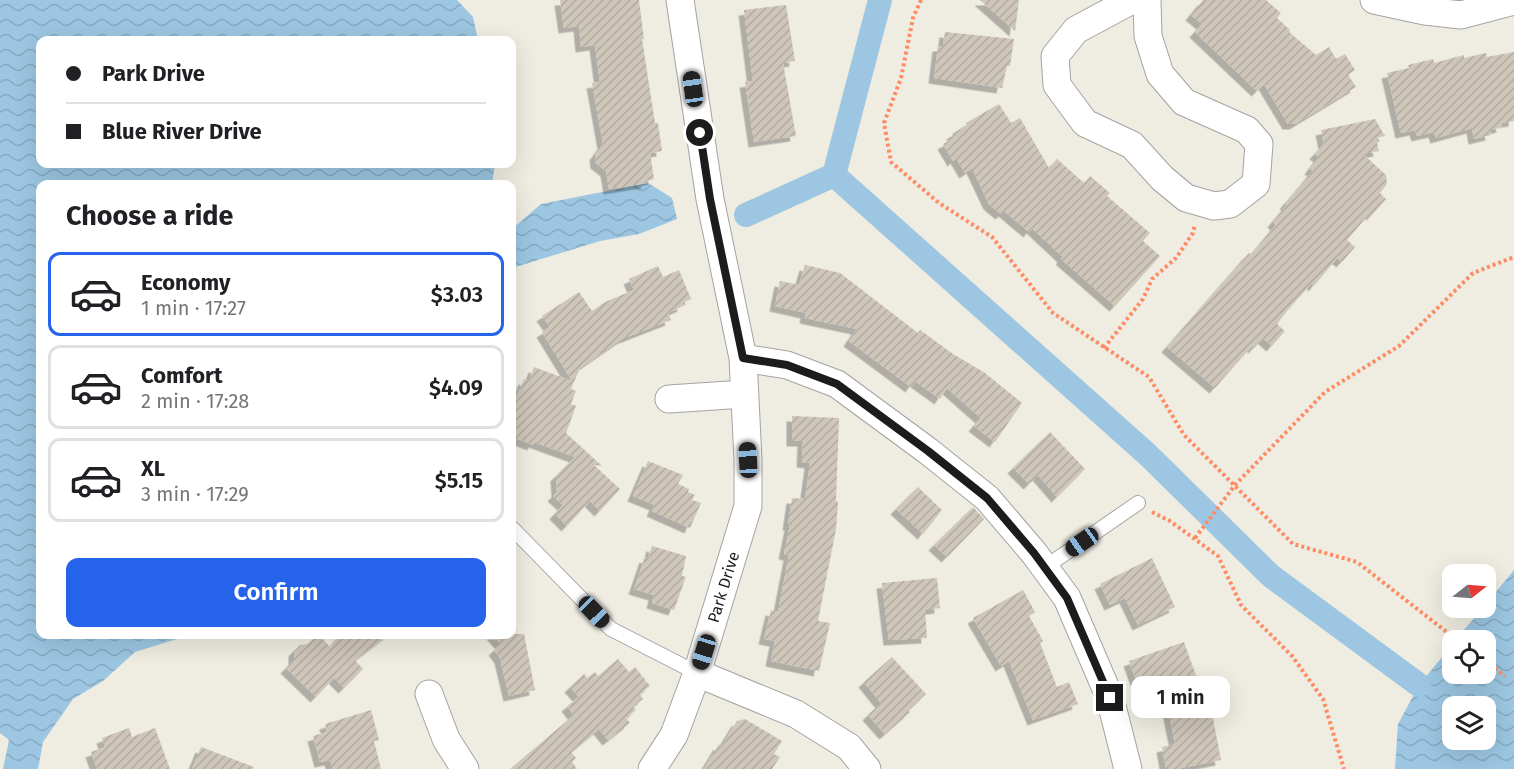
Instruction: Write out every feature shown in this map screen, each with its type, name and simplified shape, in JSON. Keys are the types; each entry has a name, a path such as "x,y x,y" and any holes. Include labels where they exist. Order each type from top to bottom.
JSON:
{"street":[{"name":"Park Drive","path":"652,769 674,735 697,673 748,506 743,358 710,199 680,0"},
{"path":"1132,0 1076,30 1055,56 1057,85 1085,123 1132,145 1161,178 1186,198 1214,206 1230,204 1256,184 1259,144 1247,130 1184,102 1160,74 1148,36 1148,0"},
{"path":"1374,0 1425,11 1461,15 1514,2"},
{"path":"743,358 787,365 837,384 987,498 1067,598 1110,698 1128,769"},
{"path":"669,399 744,394"},
{"path":"697,673 796,714 849,747 867,769"},
{"path":"429,694 446,739 465,769"}],"lane":[{"path":"1044,568 1138,503"},
{"path":"516,532 610,629 697,673"}],"path":[{"path":"921,0 913,18 901,78 884,123 891,162 939,203 992,237 1053,313 1149,377 1184,435 1293,543 1357,562 1444,630"},
{"path":"1104,348 1143,299 1152,279 1176,258 1193,233 1201,202"},
{"path":"1195,538 1235,485 1325,392 1399,346 1473,273 1514,257"},
{"path":"1138,503 1170,521 1218,556 1241,605 1292,656 1323,699 1344,769"},
{"path":"1496,669 1505,676"}],"water":[{"path":"0,0 457,0 473,17 477,36 36,36 36,168 494,168 493,180 36,180 36,639 177,639 135,652 103,681 73,699 43,742 38,769 3,769 9,740 0,733"},
{"path":"648,183 672,198 677,219 639,234 600,241 516,267 516,226 541,204"},
{"path":"1514,570 1514,769 1395,769 1398,724 1419,685 1442,657 1442,684 1496,684 1496,630 1464,630 1474,618 1496,618 1496,592"}],"building":[{"path":"560,0 639,0 644,39 642,39 655,123 658,123 662,151 650,153 654,179 646,181 647,183 609,189 606,171 596,163 595,155 603,144 592,83 600,82 595,45 581,47 579,26 564,28"},
{"path":"980,0 1019,0 1015,31"},
{"path":"1203,0 1266,0 1281,13 1277,18 1290,30 1289,32 1316,55 1329,47 1336,59 1345,54 1355,70 1348,75 1356,87 1295,124 1288,124 1264,84 1257,91 1195,32 1202,24 1191,15"},
{"path":"786,5 795,61 783,63 796,136 754,142 745,82 753,81 744,10"},
{"path":"945,32 1014,39 1010,66 1007,66 1002,88 934,78 938,46 943,46"},
{"path":"1514,52 1514,121 1501,123 1502,127 1490,130 1491,135 1474,139 1472,128 1436,138 1434,132 1417,136 1415,130 1401,133 1387,73 1433,59 1434,63 1464,55 1464,58 1486,53 1487,57"},
{"path":"999,104 1011,123 1020,118 1049,168 1057,159 1084,183 1090,176 1110,193 1107,196 1150,233 1143,241 1160,256 1115,306 1061,259 1063,257 1032,228 1029,232 1004,211 1001,214 989,204 972,168 965,173 956,158 953,161 943,144 954,138 952,134 967,125 966,123"},
{"path":"1375,119 1385,136 1376,138 1379,151 1363,154 1386,175 1387,184 1380,193 1386,199 1372,215 1370,213 1347,240 1355,247 1342,262 1337,258 1314,286 1312,283 1286,312 1277,324 1285,331 1272,346 1263,338 1254,348 1252,346 1215,388 1167,347 1276,225 1273,222 1287,205 1285,204 1313,171 1310,169 1319,157 1315,154 1324,144 1321,130"},
{"path":"805,265 840,273 918,333 920,330 953,354 985,373 1022,403 995,442 974,426 981,418 947,388 940,399 915,381 911,387 849,341 857,329 805,318 806,313 775,306 780,281 799,285"},
{"path":"658,266 663,277 679,270 691,299 682,303 683,306 668,313 671,320 622,339 580,368 571,389 576,391 571,404 576,406 566,433 602,466 594,465 620,489 600,511 590,501 567,526 555,514 563,505 553,496 557,492 556,476 575,457 534,442 533,445 516,439 516,399 524,379 529,381 534,367 572,381 542,332 550,327 542,316 579,292 592,311 605,302 634,290 629,279"},
{"path":"792,416 839,418 836,529 818,621 830,623 819,671 771,661 775,641 764,639 771,610 778,612 789,555 784,554 790,525 788,525 792,498 805,499 810,463 802,462 803,441 792,441"},
{"path":"1050,432 1085,469 1057,497 1038,475 1029,484 1013,468"},
{"path":"648,461 683,475 678,484 695,495 692,500 701,503 690,528 652,511 655,505 633,496"},
{"path":"918,487 942,510 923,534 896,509"},
{"path":"973,507 984,519 947,557 934,545"},
{"path":"652,546 686,556 682,576 686,577 674,610 652,603 654,595 634,589 645,557 648,558"},
{"path":"1152,558 1175,607 1138,625 1125,598 1110,605 1100,584"},
{"path":"937,578 940,608 925,610 927,638 889,640 882,583"},
{"path":"1023,590 1035,612 1029,616 1043,641 1040,643 1057,687 1069,682 1078,704 1033,720 1009,661 1001,666 973,618"},
{"path":"516,634 524,634 535,690 509,696 500,658 494,650 501,644 496,639 516,639"},
{"path":"313,639 323,639 330,647 337,639 382,639 355,660 363,669 344,688 334,678 316,697 286,668 294,660 294,651 300,645 308,644"},
{"path":"1184,642 1208,709 1211,708 1221,760 1166,769 1162,747 1175,744 1167,704 1159,706 1150,679 1137,683 1129,661"},
{"path":"892,657 926,694 885,734 868,715 881,703 864,682"},
{"path":"618,659 629,672 635,667 650,686 640,694 643,699 633,707 636,710 626,718 630,723 608,740 599,729 571,752 576,758 572,762 577,769 510,769 574,715 567,706 579,697 570,687 584,674 587,678 595,672 598,676"},
{"path":"371,710 379,740 374,741 381,769 333,769 330,760 320,762 313,736 327,732 325,724"},
{"path":"745,719 782,741 774,754 780,757 772,769 704,769 719,744 721,747 737,721"},
{"path":"129,728 132,737 155,728 170,769 97,769 91,752 105,747 102,738"},
{"path":"201,747 254,767 253,769 192,769"}],"waterway":[{"path":"834,175 880,0"},
{"path":"834,175 1148,455 1271,576 1419,685"},
{"path":"746,215 834,175"}],"route":[{"path":"700,133 710,199 743,358 787,365 837,384 987,498 1034,553 1067,598 1110,698"}]}
